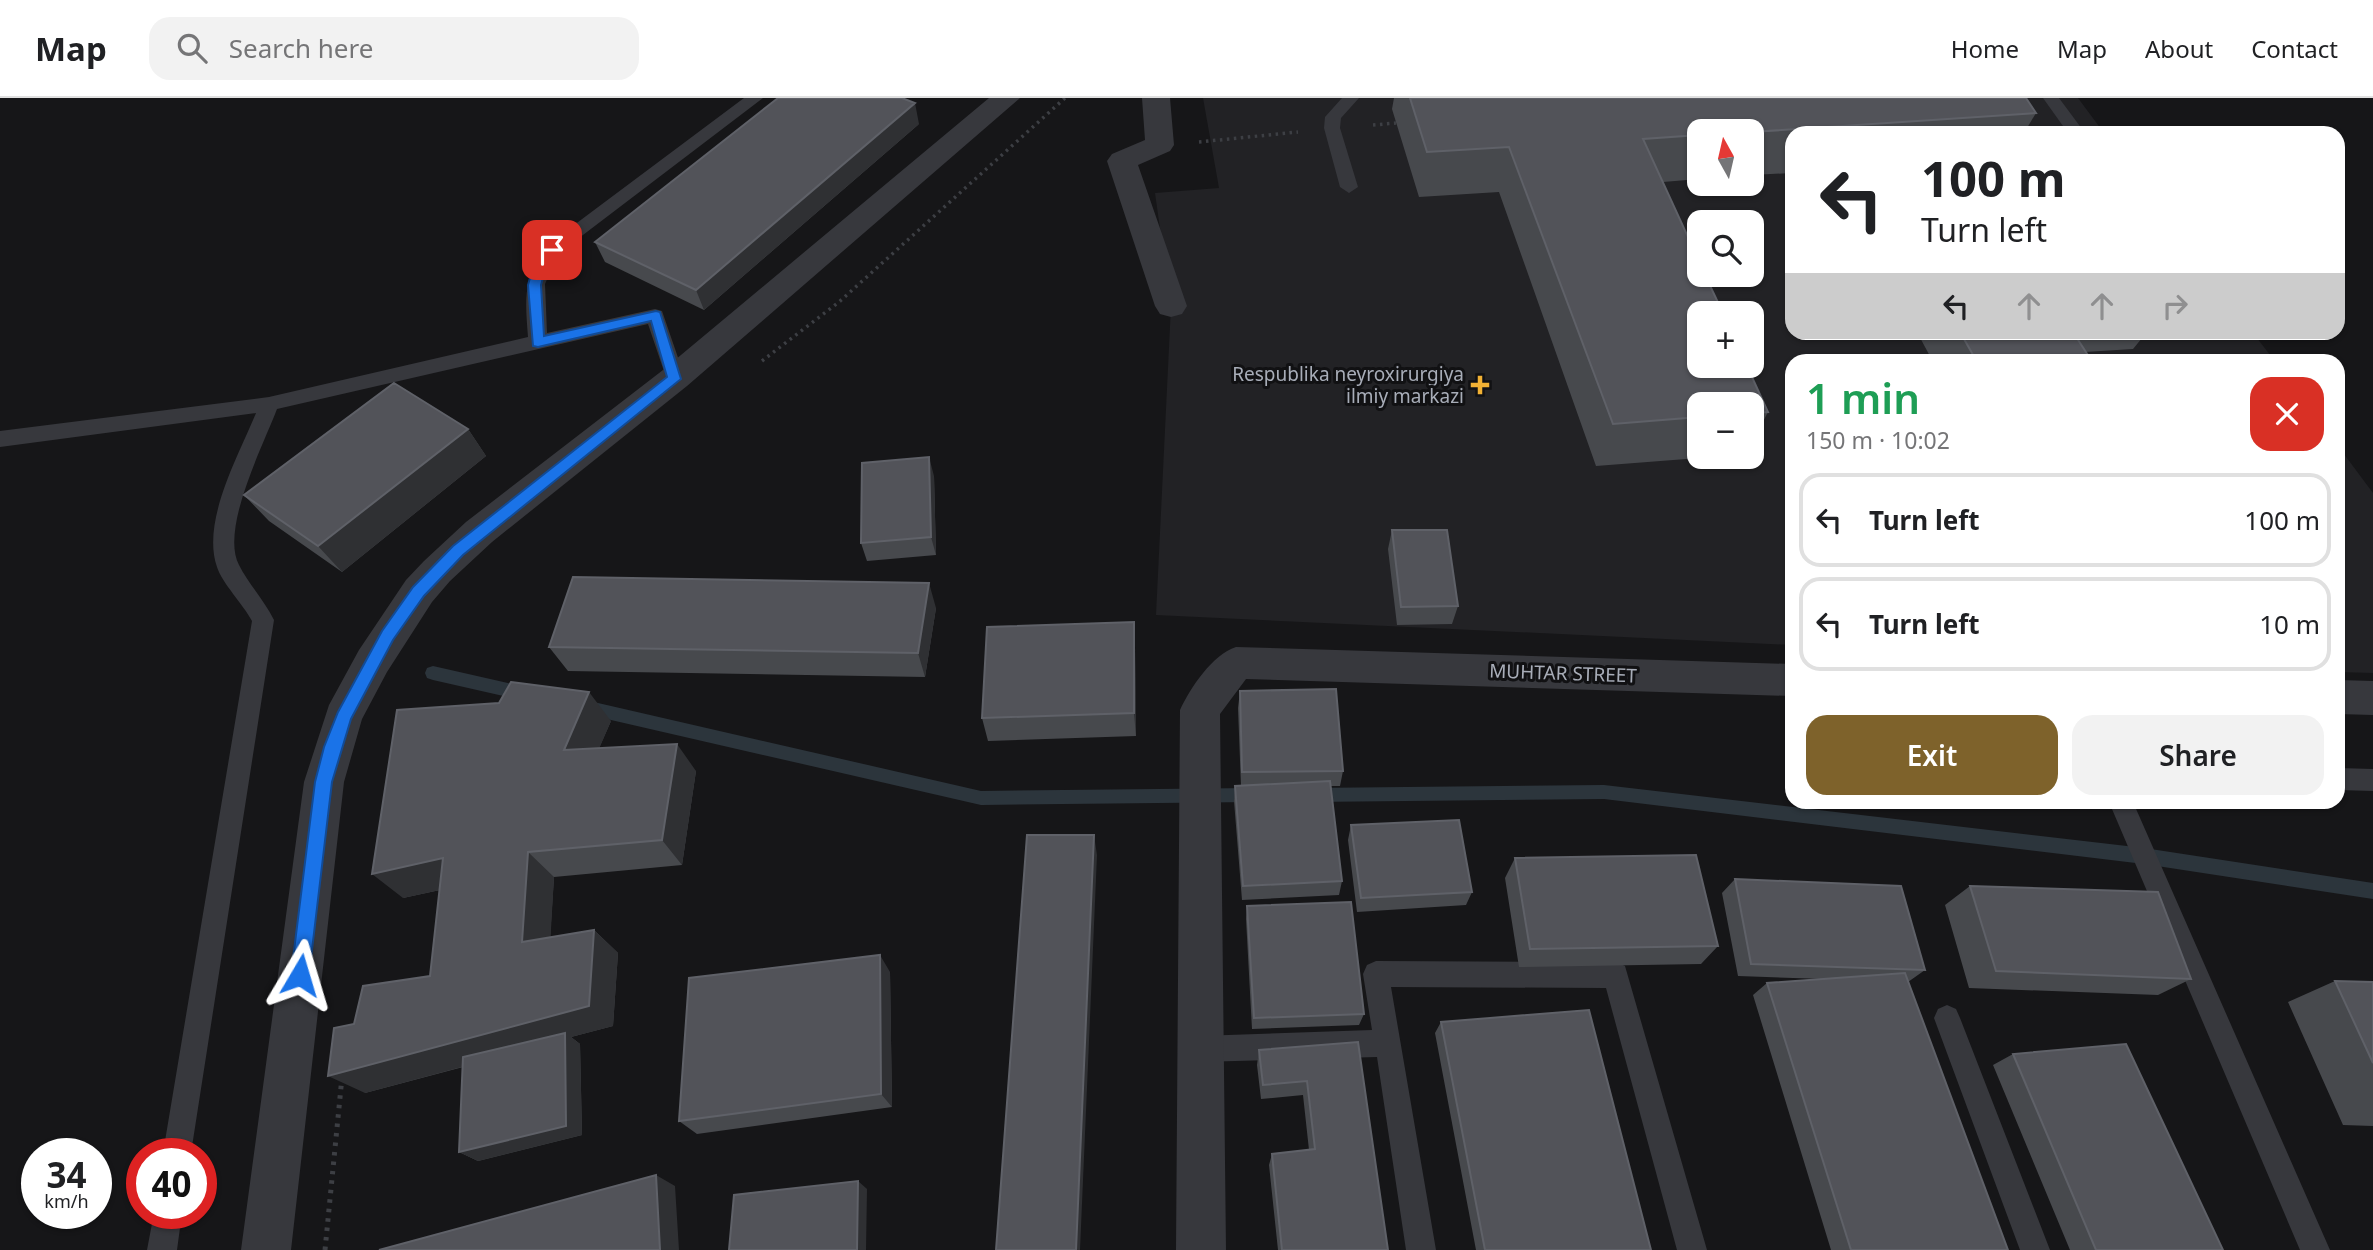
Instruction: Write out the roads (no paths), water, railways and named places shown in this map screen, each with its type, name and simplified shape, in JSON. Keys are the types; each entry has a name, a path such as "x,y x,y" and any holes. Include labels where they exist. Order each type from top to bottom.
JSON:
{"street":[{"path":"265,1250 324,782 344,717 387,636 419,591 479,532 675,379 1006,98"},
{"path":"1156,98 1160,145 1122,161 1171,306"},
{"name":"MUHTAR STREET","path":"1199,1049 1199,726 1236,663 1785,680"},
{"path":"2345,697 2373,698"},
{"path":"1199,1049 1201,1250"}],"lane":[{"path":"538,342 534,285 537,274 552,250 755,98"},
{"path":"1349,187 1332,128 1333,117 1351,98"},
{"path":"2051,98 2072,126"},
{"path":"0,439 269,404 656,316 675,379"},
{"path":"179,1138 263,620 227,566 223,534 230,505 269,404"},
{"path":"2345,779 2373,780"},
{"path":"2124,809 2315,1250"},
{"path":"1422,1250 1377,974 1616,975 1692,1250"},
{"path":"1947,1018 2035,1250"},
{"path":"1199,1049 1388,1043"},
{"path":"162,1250 165,1229"}],"waterway":[{"path":"433,673 526,694"},
{"path":"585,707 981,798 1253,795"},
{"path":"1310,795 1604,792 2144,856 2373,891"}],"place":[{"name":"Respublika neyroxirurgiya ilmiy markazi","path":"1480,385"}]}
